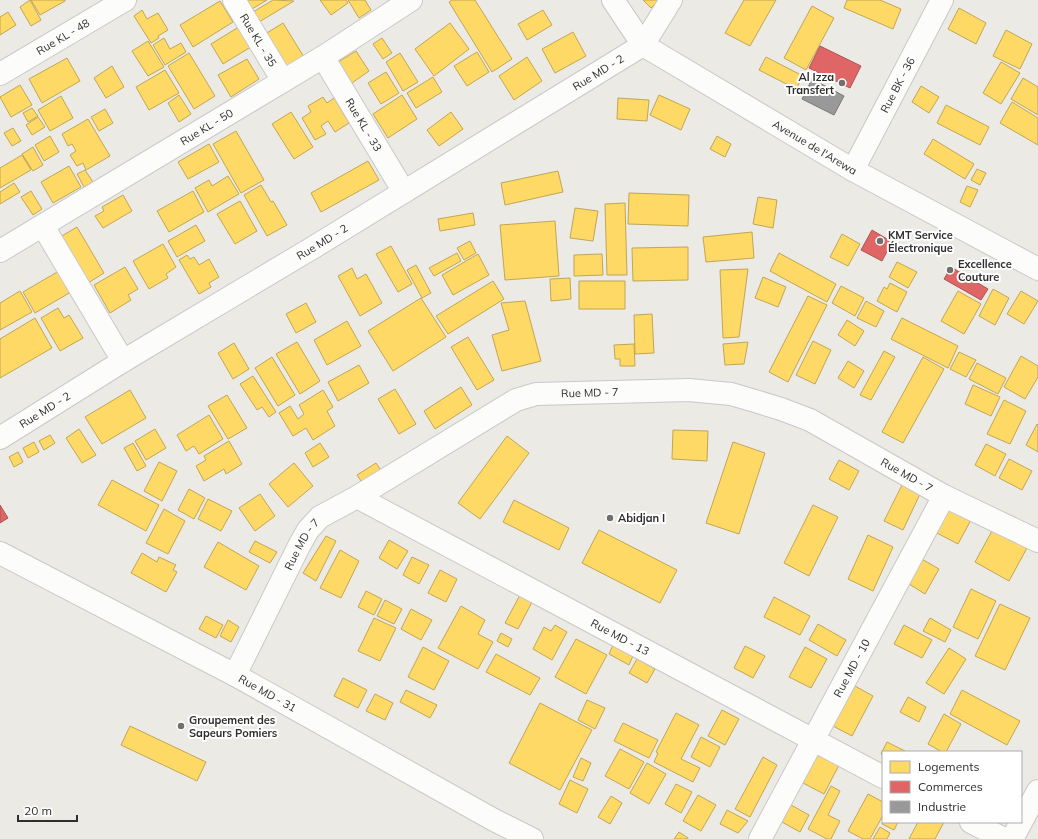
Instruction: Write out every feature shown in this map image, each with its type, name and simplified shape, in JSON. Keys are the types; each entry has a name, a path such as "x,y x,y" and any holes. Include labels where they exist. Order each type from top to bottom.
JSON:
{"street":[{"name":"Rue KL - 48","path":"0,74 125,0"},
{"name":"Rue KL - 35","path":"234,0 283,81"},
{"name":"Rue KL - 50","path":"1,248 43,226 323,57 411,0"},
{"name":"Avenue de l'Arewa","path":"613,0 643,45 852,170 1038,269"},
{"path":"643,45 671,0"},
{"name":"Rue BK - 36","path":"852,170 942,0"},
{"name":"Rue MD - 2","path":"0,438 122,361 314,247 643,45"},
{"name":"Rue KL - 33","path":"323,57 404,192"},
{"path":"43,226 122,361"},
{"name":"Rue MD - 7","path":"236,675 308,530 320,517 357,497 516,400 536,394 689,390 732,394 781,409 810,420 944,496 1038,541"},
{"name":"Rue MD - 10","path":"760,839 944,496"},
{"name":"Rue MD - 13","path":"357,497 882,776"},
{"name":"Rue MD - 31","path":"0,553 236,675 494,829 532,839"},
{"path":"1022,821 1038,791"},
{"path":"973,823 1004,839"},
{"path":"1012,839 1021,823"}],"building: Logements":[{"path":"30,0 41,20 31,26 20,7"},
{"path":"31,0 65,0 65,1 40,15"},
{"path":"247,0 267,0 252,9"},
{"path":"273,0 294,1 259,22 253,12"},
{"path":"320,0 346,0 348,3 331,15"},
{"path":"348,0 365,0 371,10 359,18"},
{"path":"452,0 475,0 512,59 492,72 449,2"},
{"path":"643,0 659,0 651,8"},
{"path":"744,0 776,0 750,46 725,33"},
{"path":"847,0 880,0 901,9 893,29 844,8"},
{"path":"220,1 233,22 193,47 180,25"},
{"path":"812,6 834,18 806,70 784,58"},
{"path":"959,8 986,23 976,44 948,29"},
{"path":"142,10 147,19 158,13 168,30 158,36 159,38 151,43 134,16"},
{"path":"543,10 552,25 527,40 518,24"},
{"path":"8,12 16,25 0,35 0,17"},
{"path":"283,23 304,57 283,70 262,36"},
{"path":"450,23 469,49 434,76 415,49"},
{"path":"242,25 254,45 223,64 211,44"},
{"path":"1006,30 1032,44 1020,69 993,56"},
{"path":"573,32 586,56 555,73 542,49"},
{"path":"164,38 170,49 181,43 186,52 165,65 153,45"},
{"path":"382,38 392,53 383,59 373,44"},
{"path":"148,41 164,67 148,76 132,51"},
{"path":"356,51 369,71 349,85 335,64"},
{"path":"477,52 489,72 467,86 454,66"},
{"path":"189,53 215,96 194,109 168,66"},
{"path":"400,53 418,82 403,91 386,62"},
{"path":"527,57 542,81 514,100 499,76"},
{"path":"766,57 803,76 796,89 759,70"},
{"path":"67,58 80,81 42,103 29,79"},
{"path":"247,59 259,79 231,97 218,75"},
{"path":"1001,62 1020,73 1001,104 983,93"},
{"path":"112,66 124,87 106,98 94,78"},
{"path":"165,70 179,93 149,110 136,87"},
{"path":"386,72 399,93 381,104 368,83"},
{"path":"433,77 442,92 416,108 407,93"},
{"path":"1023,78 1038,87 1038,115 1011,99"},
{"path":"20,85 32,105 11,117 0,97"},
{"path":"921,86 939,97 929,113 912,102"},
{"path":"179,95 191,114 179,122 168,103"},
{"path":"402,95 417,119 388,138 373,114"},
{"path":"659,95 690,109 681,130 650,115"},
{"path":"61,96 73,118 50,131 38,110"},
{"path":"323,97 327,103 334,98 349,123 335,132 328,121 321,126 326,134 315,140 302,118 311,112 308,106"},
{"path":"618,98 649,100 647,121 617,119"},
{"path":"1012,102 1038,118 1038,145 1000,123"},
{"path":"946,105 989,127 980,145 937,123"},
{"path":"32,108 38,116 28,122 23,113"},
{"path":"105,109 113,123 99,131 91,117"},
{"path":"291,112 313,147 294,159 272,124"},
{"path":"451,112 463,129 439,146 427,130"},
{"path":"38,117 45,127 32,135 26,125"},
{"path":"88,119 110,156 86,170 83,163 77,166 70,155 76,151 72,144 68,146 62,134"},
{"path":"13,128 21,141 12,146 4,133"},
{"path":"236,131 264,180 241,193 213,144"},
{"path":"50,136 59,152 44,161 35,145"},
{"path":"717,136 731,144 725,157 710,149"},
{"path":"933,139 974,164 965,179 924,154"},
{"path":"209,144 219,162 188,179 178,162"},
{"path":"33,147 43,165 33,171 22,154"},
{"path":"22,155 31,170 0,188 0,168"},
{"path":"368,161 379,180 321,212 311,193"},
{"path":"69,166 81,187 53,203 41,182"},
{"path":"977,169 986,173 980,185 971,180"},
{"path":"85,170 93,182 84,187 77,174"},
{"path":"558,171 563,192 505,205 501,183"},
{"path":"228,176 239,194 208,212 195,188 209,180 212,186"},
{"path":"14,183 20,192 0,204 0,192"},
{"path":"261,185 271,202 273,201 287,225 267,236 244,195"},
{"path":"967,186 978,190 970,207 960,202"},
{"path":"31,191 42,209 33,215 21,197"},
{"path":"193,191 204,212 169,232 157,211"},
{"path":"629,193 689,195 688,226 628,224"},
{"path":"123,195 132,211 103,228 95,216 104,211 102,207"},
{"path":"758,197 777,200 773,228 753,224"},
{"path":"240,201 257,231 235,244 217,214"},
{"path":"625,203 627,275 607,275 605,204"},
{"path":"575,208 598,211 593,241 570,238"},
{"path":"473,213 475,225 440,231 438,219"},
{"path":"555,221 559,276 505,280 500,225"},
{"path":"196,225 205,241 177,257 168,241"},
{"path":"77,227 104,273 88,283 60,237"},
{"path":"752,232 754,258 706,262 703,237"},
{"path":"842,234 860,244 848,266 830,257"},
{"path":"470,241 476,253 464,260 457,248"},
{"path":"163,244 176,267 166,274 168,278 149,289 133,261"},
{"path":"391,246 412,284 398,292 376,254"},
{"path":"688,247 688,280 633,281 632,248"},
{"path":"457,253 461,261 434,276 429,268"},
{"path":"779,253 836,284 827,302 770,271"},
{"path":"478,254 489,275 453,295 442,275"},
{"path":"602,254 603,275 574,276 574,255"},
{"path":"187,255 190,259 194,257 199,265 209,259 219,277 209,283 211,287 199,294 179,260"},
{"path":"897,262 917,272 908,288 889,277"},
{"path":"416,265 431,293 422,298 407,270"},
{"path":"125,267 138,289 128,295 131,300 110,313 94,285"},
{"path":"64,268 76,289 35,313 23,292"},
{"path":"352,268 357,279 366,274 382,303 360,316 338,276"},
{"path":"748,269 739,337 723,338 720,270"},
{"path":"763,277 786,287 778,307 755,298"},
{"path":"570,278 571,299 551,301 550,279"},
{"path":"493,281 504,299 448,334 436,316"},
{"path":"579,281 625,281 625,309 579,309"},
{"path":"890,283 907,292 897,312 877,301 884,287 887,289"},
{"path":"841,286 864,298 855,316 832,303"},
{"path":"993,289 1009,298 995,325 979,316"},
{"path":"20,291 32,312 0,330 0,303"},
{"path":"958,291 981,304 964,334 941,321"},
{"path":"1021,291 1038,301 1024,324 1007,314"},
{"path":"808,296 827,305 788,382 769,372"},
{"path":"421,298 446,337 393,371 368,331"},
{"path":"525,301 541,361 502,371 492,335 509,330 501,303"},
{"path":"866,301 884,311 876,327 857,318"},
{"path":"306,303 316,322 296,333 286,314"},
{"path":"58,308 64,318 69,315 83,338 60,351 41,318"},
{"path":"652,314 654,353 635,354 634,315"},
{"path":"35,318 52,348 0,378 0,339"},
{"path":"902,318 958,346 948,368 891,339"},
{"path":"847,320 864,331 855,346 838,335"},
{"path":"347,321 361,346 327,365 314,340"},
{"path":"468,337 494,380 477,390 451,347"},
{"path":"813,341 831,350 815,384 796,375"},
{"path":"297,342 320,381 300,394 276,354"},
{"path":"748,342 744,364 725,365 723,344"},
{"path":"234,343 249,369 233,379 218,353"},
{"path":"634,344 635,366 620,366 620,359 615,359 614,345"},
{"path":"884,351 895,357 871,400 860,395"},
{"path":"959,352 976,360 966,377 950,369"},
{"path":"1021,356 1038,366 1038,377 1025,399 1004,387"},
{"path":"272,357 295,395 278,406 255,368"},
{"path":"923,357 944,369 903,443 882,432"},
{"path":"848,361 864,371 854,388 838,378"},
{"path":"977,363 1006,378 998,394 969,379"},
{"path":"359,365 369,383 338,401 328,382"},
{"path":"253,376 276,412 269,417 262,407 257,410 240,384"},
{"path":"973,385 1000,397 991,416 965,404"},
{"path":"461,387 472,405 435,429 424,411"},
{"path":"395,389 416,424 399,434 378,399"},
{"path":"130,390 146,418 102,444 85,417"},
{"path":"323,390 333,407 327,411 335,426 313,440 306,428 293,436 279,413 290,406 298,419 304,414 299,405"},
{"path":"227,395 247,428 228,439 208,406"},
{"path":"1004,400 1026,411 1010,444 987,434"},
{"path":"209,415 223,439 199,454 194,446 186,451 177,435"},
{"path":"1037,424 1038,425 1038,452 1026,445"},
{"path":"79,429 96,455 82,463 66,438"},
{"path":"155,429 166,448 146,460 135,441"},
{"path":"673,430 708,431 707,461 672,459"},
{"path":"50,435 55,443 44,450 39,441"},
{"path":"507,436 529,453 480,519 458,503"},
{"path":"229,441 242,464 226,474 224,469 204,481 196,466 206,460 204,456"},
{"path":"34,442 39,452 28,458 23,448"},
{"path":"733,442 765,453 739,534 706,523"},
{"path":"133,443 146,466 137,471 124,448"},
{"path":"320,443 329,457 313,467 305,453"},
{"path":"986,444 1006,454 995,476 975,465"},
{"path":"18,452 23,462 14,467 9,457"},
{"path":"1009,459 1032,471 1022,490 999,478"},
{"path":"839,460 859,471 849,490 829,479"},
{"path":"159,462 177,471 162,501 144,491"},
{"path":"294,463 313,486 288,507 269,484"},
{"path":"376,463 382,472 363,484 357,475"},
{"path":"112,480 159,505 146,531 98,505"},
{"path":"902,485 920,494 903,530 884,521"},
{"path":"189,489 205,498 194,519 178,510"},
{"path":"260,494 275,516 255,531 239,508"},
{"path":"208,499 232,511 221,531 198,519"},
{"path":"514,500 569,528 559,550 503,522"},
{"path":"813,505 838,517 809,576 784,563"},
{"path":"949,506 972,518 958,544 935,532"},
{"path":"164,509 185,521 168,554 146,543"},
{"path":"993,529 1027,548 1009,581 975,562"},
{"path":"599,530 677,570 660,603 582,563"},
{"path":"868,535 893,547 873,591 848,579"},
{"path":"326,536 336,541 316,581 303,573"},
{"path":"389,540 408,551 397,569 379,558"},
{"path":"255,541 277,552 270,563 249,552"},
{"path":"218,542 259,566 246,590 204,567"},
{"path":"340,550 359,561 341,598 320,588"},
{"path":"142,553 157,562 159,557 176,565 173,570 177,572 166,592 131,573"},
{"path":"412,557 429,565 419,584 403,575"},
{"path":"920,558 939,569 925,594 906,582"},
{"path":"440,570 457,579 446,602 428,593"},
{"path":"971,589 996,601 978,639 953,627"},
{"path":"366,591 382,599 374,615 358,607"},
{"path":"520,595 532,602 518,629 505,623"},
{"path":"774,597 810,616 800,635 764,617"},
{"path":"385,600 402,609 394,624 377,616"},
{"path":"1000,604 1030,618 1005,670 975,656"},
{"path":"461,606 485,620 478,634 493,642 478,669 438,648"},
{"path":"411,609 432,620 421,640 401,629"},
{"path":"206,616 223,625 216,638 199,629"},
{"path":"374,618 396,628 380,661 358,651"},
{"path":"930,618 951,630 945,642 923,631"},
{"path":"228,620 239,627 231,642 220,636"},
{"path":"818,624 846,640 837,656 809,640"},
{"path":"555,625 567,632 552,660 533,649 544,627 551,631"},
{"path":"904,625 932,640 922,658 894,644"},
{"path":"501,633 512,639 508,647 497,641"},
{"path":"576,639 607,655 586,694 555,677"},
{"path":"613,645 633,656 629,665 609,654"},
{"path":"745,646 765,656 753,678 734,668"},
{"path":"423,647 449,661 434,690 408,677"},
{"path":"805,647 827,659 811,688 789,677"},
{"path":"949,648 966,659 944,694 926,683"},
{"path":"496,654 540,678 530,695 486,672"},
{"path":"637,659 655,669 647,683 629,673"},
{"path":"343,678 367,690 358,708 334,696"},
{"path":"855,686 873,696 852,736 833,726"},
{"path":"406,690 437,705 430,718 400,702"},
{"path":"962,690 1020,721 1007,745 950,714"},
{"path":"375,694 393,703 385,720 366,711"},
{"path":"908,697 926,707 919,722 900,712"},
{"path":"587,700 605,708 595,729 578,720"},
{"path":"540,703 592,730 560,790 509,763"},
{"path":"722,710 739,719 725,745 708,736"},
{"path":"676,713 699,725 681,759 700,768 693,782 654,762 658,753 656,752"},
{"path":"944,714 961,724 947,751 940,751 928,744"},
{"path":"623,723 658,740 649,758 614,741"},
{"path":"130,726 206,762 197,781 121,745"},
{"path":"701,737 720,747 710,767 691,757"},
{"path":"887,742 905,751 882,751"},
{"path":"620,749 644,762 629,789 605,776"},
{"path":"818,754 839,765 824,794 803,783"},
{"path":"763,757 777,765 750,817 735,809"},
{"path":"581,758 591,763 583,781 573,777"},
{"path":"647,763 666,774 649,804 630,793"},
{"path":"570,780 588,789 577,813 559,804"},
{"path":"676,784 692,792 681,813 665,804"},
{"path":"831,786 840,791 828,815 840,821 831,839 827,839 808,829"},
{"path":"868,794 882,801 882,817 870,839 863,839 848,831"},
{"path":"698,795 716,805 701,831 683,821"},
{"path":"611,796 622,803 610,824 598,817"},
{"path":"791,805 809,815 800,832 782,822"},
{"path":"727,810 748,821 738,833 720,824"},
{"path":"882,823 898,823 894,830"},
{"path":"917,823 943,823 935,839 909,839"},
{"path":"880,827 890,833 887,839 873,839"},
{"path":"679,832 688,838 688,839 674,839"}],"building: Commerces":[{"path":"820,46 861,66 850,88 809,68"},
{"path":"872,230 892,242 882,261 861,250"},
{"path":"951,267 988,289 981,300 944,279"},
{"path":"0,505 8,518 0,523"}],"building: Industrie":[{"path":"812,79 844,96 834,115 802,99"}],"place":[{"name":"Al Izza Transfert","path":"842,83"},
{"name":"KMT Service Électronique","path":"880,241"},
{"name":"Excellence Couture","path":"950,270"},
{"name":"Abidjan I","path":"610,518"},
{"name":"Groupement des Sapeurs Pomiers","path":"181,726"}]}
